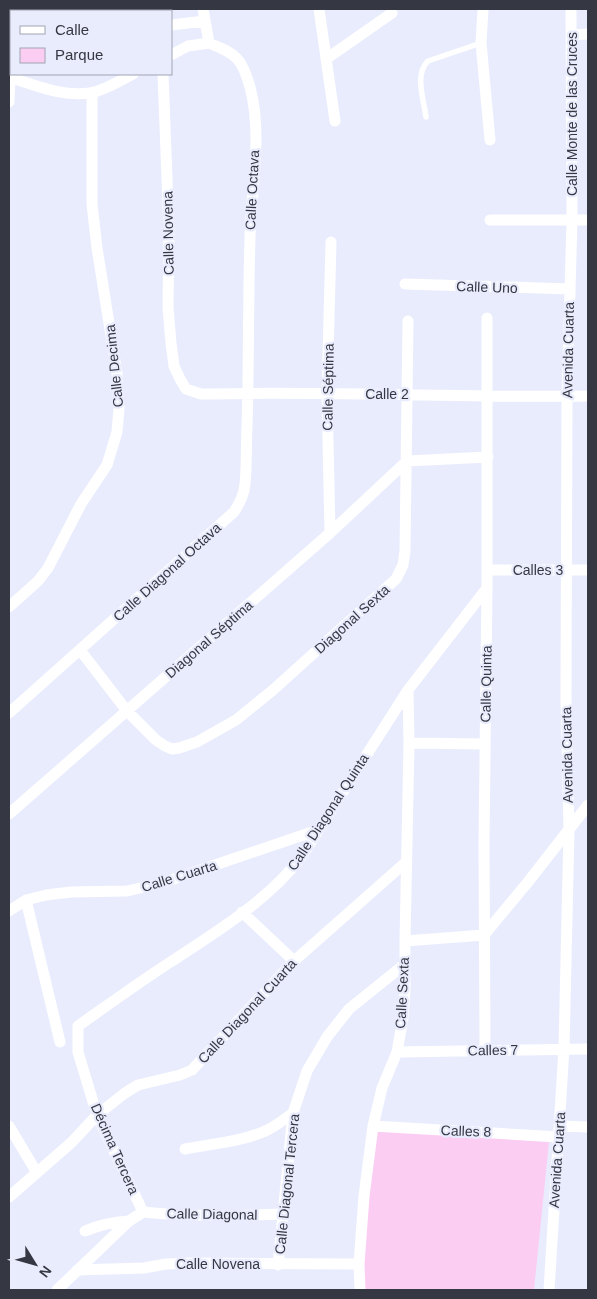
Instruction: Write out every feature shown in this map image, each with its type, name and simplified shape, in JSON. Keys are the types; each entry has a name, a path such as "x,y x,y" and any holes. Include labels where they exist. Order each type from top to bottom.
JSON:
{"street":[{"path":"172,54 188,46 209,43 203,9"},
{"path":"319,9 335,121"},
{"path":"483,9 481,43 490,140"},
{"name":"Calle Monte de las Cruces","path":"571,9 572,220"},
{"path":"326,59 392,13"},
{"path":"172,25 205,21"},
{"path":"572,34 588,34"},
{"name":"Calle Octava","path":"209,43 230,52 244,69 255,117 250,237 248,393"},
{"path":"9,102 9,77 57,92 73,94 92,93 131,75"},
{"name":"Calle Novena","path":"163,75 169,231 168,308 174,366 186,389"},
{"name":"Calle Decima","path":"9,607 38,582 48,568 81,504 107,465 117,432 119,409 117,373 92,204 92,93"},
{"path":"490,220 588,220"},
{"name":"Avenida Cuarta","path":"549,1290 564,1048 569,830 566,700 568,571 567,397 572,220"},
{"name":"Calle Séptima","path":"330,532 327,394 331,242"},
{"name":"Calle Uno","path":"405,284 570,290"},
{"name":"Calle Quinta","path":"485,1051 487,318"},
{"name":"Diagonal Sexta","path":"80,650 127,711 165,746 179,748 197,742 236,720 273,690 396,579 403,565 405,551 408,322"},
{"name":"Calle 2","path":"186,389 200,394 588,396"},
{"name":"Calle Diagonal Octava","path":"9,712 234,512 243,498 245,482 248,393"},
{"path":"407,461 488,458"},
{"name":"Diagonal Séptima","path":"9,814 330,532 407,461"},
{"name":"Calles 3","path":"487,570 588,570"},
{"name":"Calle Diagonal Quinta","path":"78,1026 138,983 215,933 289,873 408,690 487,588"},
{"name":"Calle Sexta","path":"360,1290 359,1264 364,1196 373,1126 382,1088 397,1052 406,989 408,690"},
{"path":"409,743 485,744"},
{"path":"405,941 484,935 588,805"},
{"name":"Calle Cuarta","path":"9,911 26,900 46,894 127,891 162,883 318,830"},
{"name":"Calle Diagonal Cuarta","path":"9,1197 72,1142 97,1115 138,1085 180,1076 192,1070 294,961 406,862"},
{"path":"26,900 60,1042"},
{"path":"242,912 294,961"},
{"name":"Calle Diagonal Tercera","path":"278,1265 293,1113 307,1071 327,1037 349,1009 405,964"},
{"name":"Décima Tercera","path":"78,1026 78,1052 97,1115 143,1212"},
{"name":"Calles 7","path":"397,1052 588,1049"},
{"path":"185,1149 246,1138 270,1128 293,1113"},
{"path":"9,1126 38,1173"},
{"name":"Calles 8","path":"373,1126 559,1131 588,1127"},
{"path":"57,1290 129,1221 143,1212"},
{"name":"Calle Diagonal","path":"143,1212 210,1216 282,1214"},
{"path":"85,1231 116,1221 129,1221"},
{"name":"Calle Novena","path":"77,1270 144,1268 187,1263 359,1264"}],"lane":[{"path":"426,117 421,77 423,66 428,61 481,43"}],"green space":[{"path":"375,1129 549,1142 534,1290 361,1290"}]}
